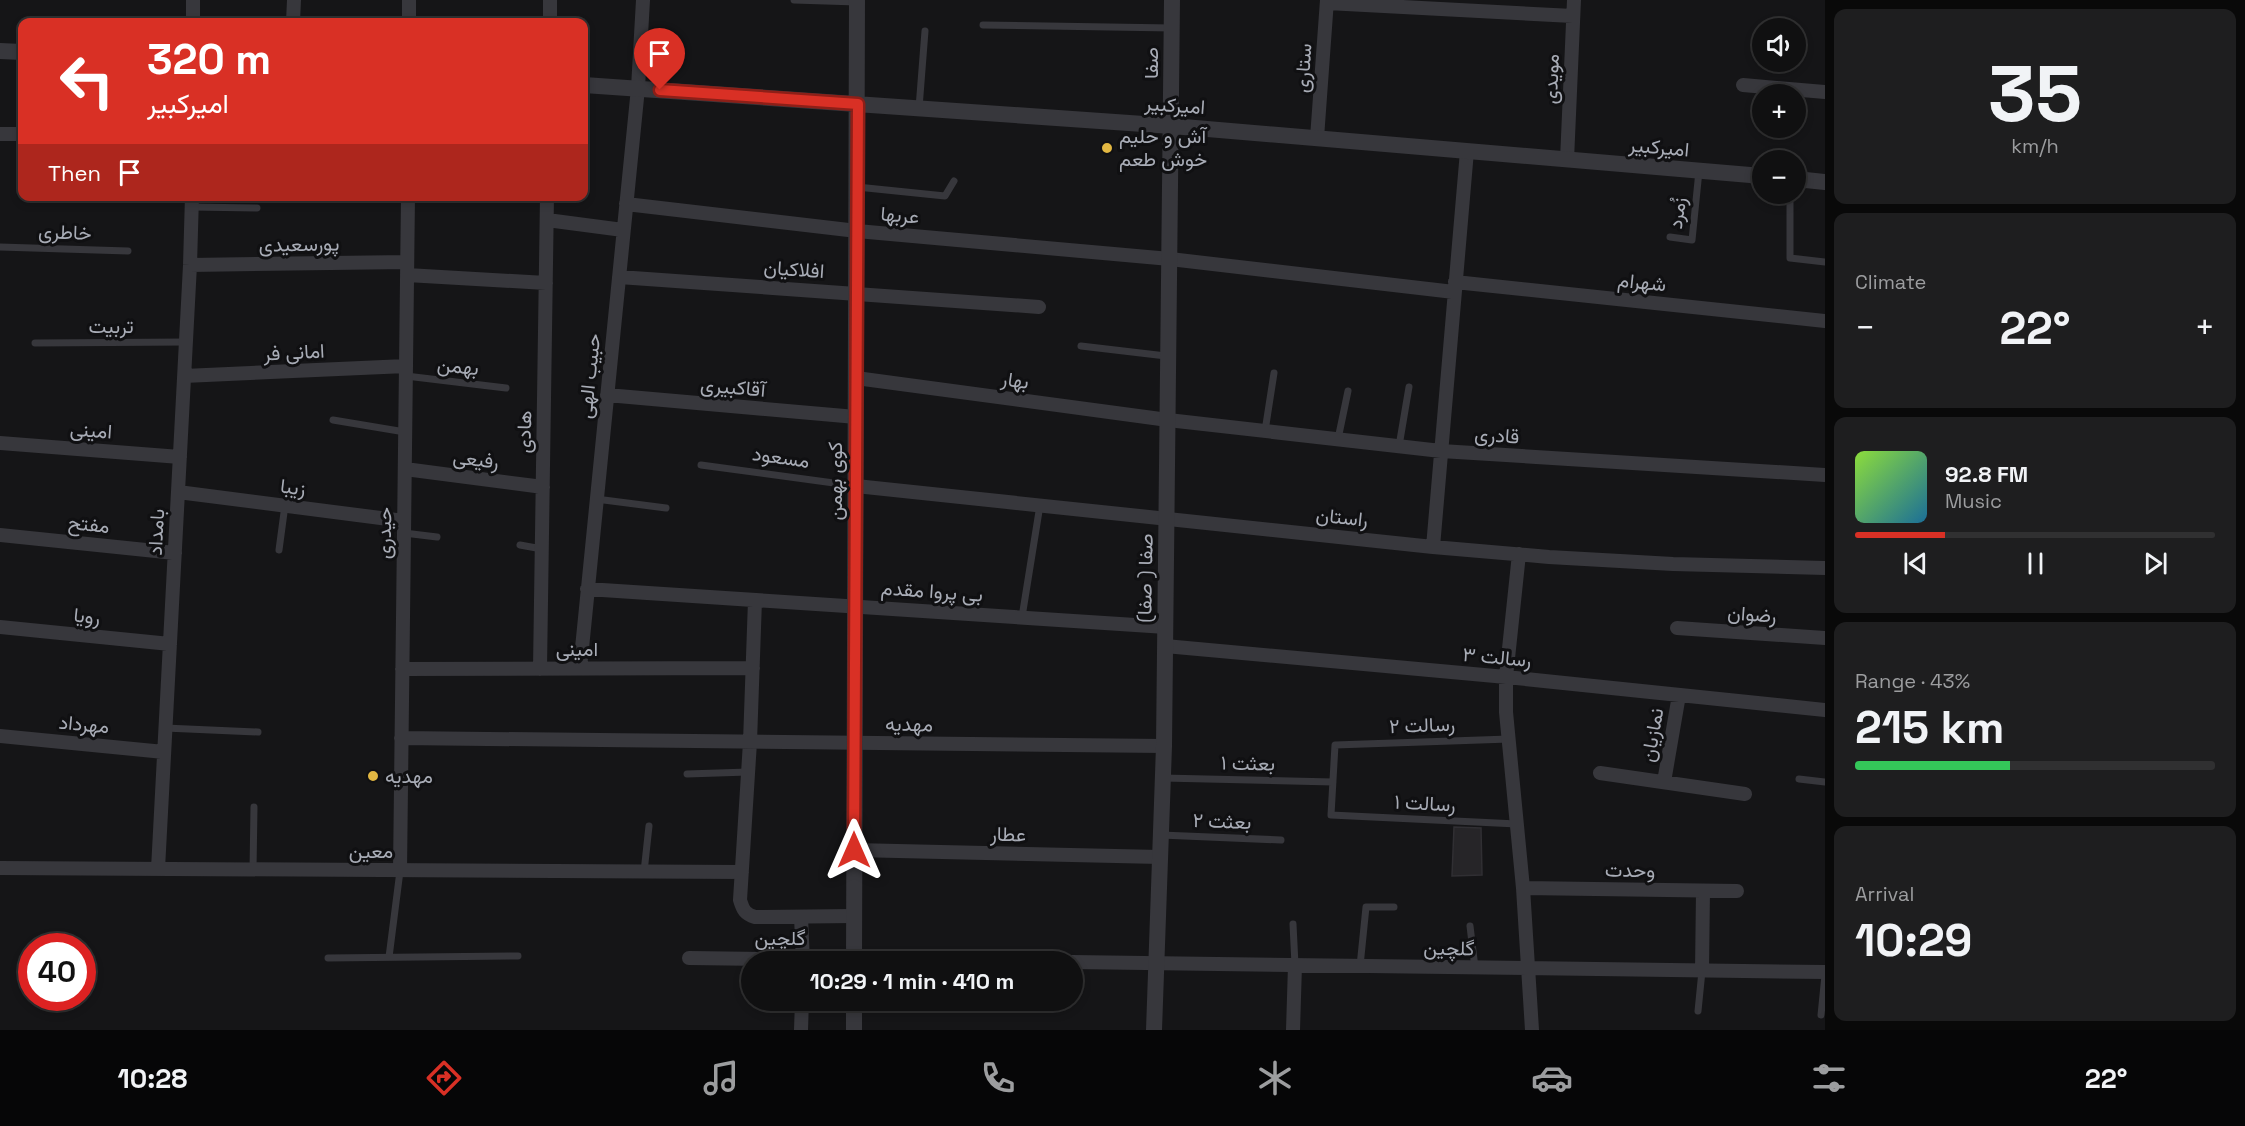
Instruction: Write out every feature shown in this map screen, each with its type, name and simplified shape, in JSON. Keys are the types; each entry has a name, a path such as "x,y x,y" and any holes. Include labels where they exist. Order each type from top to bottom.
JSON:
{"street":[{"path":"193,0 193,18"},
{"path":"293,18 294,0"},
{"path":"409,0 409,18"},
{"path":"550,0 550,18"},
{"name":"حبیب الهی","path":"580,668 638,88 643,0"},
{"name":"صفا","path":"1172,0 1172,126"},
{"name":"مویدی","path":"1567,160 1574,0"},
{"name":"کوی بهمن","path":"854,951 857,1"},
{"path":"1327,1 1501,6 1573,16"},
{"name":"ستاری","path":"1317,138 1327,1"},
{"path":"0,51 18,52"},
{"name":"امیرکبیر","path":"588,85 1172,126 1752,175"},
{"path":"1743,85 1825,92"},
{"name":"صفا ( صفا)","path":"1154,1030 1166,646 1172,126"},
{"path":"0,134 18,134"},
{"path":"1433,547 1467,151"},
{"path":"1806,180 1825,182"},
{"name":"حیدری","path":"400,871 408,201"},
{"name":"هادی","path":"540,669 547,201"},
{"name":"بامداد","path":"158,869 192,202"},
{"name":"عربها","path":"626,204 857,231 1170,259"},
{"path":"547,220 624,230"},
{"name":"شهرام","path":"1170,259 1825,321"},
{"name":"پورسعیدی","path":"190,266 407,268 546,283"},
{"name":"افلاکیان","path":"619,277 1039,307"},
{"name":"امانی فر","path":"184,376 406,371"},
{"name":"بهار","path":"856,378 1168,420"},
{"name":"آقاکبیری","path":"607,395 856,417"},
{"name":"قادری","path":"1168,420 1441,451 1825,475"},
{"name":"امینی","path":"0,443 180,457"},
{"name":"رفیعی","path":"405,469 543,487"},
{"name":"راستان","path":"856,486 1433,547 1673,564 1825,568"},
{"name":"زیبا","path":"178,492 285,506 404,527"},
{"name":"مفتح","path":"0,535 175,553"},
{"path":"1519,554 1506,677 1532,1030"},
{"name":"بی پروا مقدم","path":"587,589 1166,627"},
{"path":"755,600 742,909 748,915 755,917 854,916"},
{"name":"رویا","path":"0,627 170,644"},
{"name":"رضوان","path":"1677,628 1825,638"},
{"name":"رسالت ۳","path":"1166,646 1506,677 1825,710"},
{"name":"امینی","path":"402,669 753,668"},
{"name":"نمازیان","path":"1664,782 1679,695"},
{"name":"مهرداد","path":"0,736 164,752"},
{"name":"مهدیه","path":"401,738 1164,746"},
{"path":"1600,773 1745,794"},
{"name":"عطار","path":"854,850 1160,857"},
{"name":"معین","path":"0,868 742,872"},
{"name":"وحدت","path":"1523,888 1737,891"},
{"path":"1702,891 1702,971"},
{"path":"801,917 803,951"},
{"name":"گلچین","path":"689,958 741,959"},
{"name":"گلچین","path":"1083,962 1825,974"},
{"path":"1293,1030 1295,966"},
{"path":"801,1030 802,1011"},
{"path":"854,1011 854,1030"}],"lane":[{"path":"794,0 857,1"},
{"path":"983,25 1172,28"},
{"path":"919,108 925,31"},
{"name":"زُمرد","path":"1670,237 1692,240 1699,171"},
{"path":"857,187 945,196 954,181"},
{"path":"192,202 257,208"},
{"path":"1790,204 1790,258 1825,262"},
{"name":"خاطری","path":"0,247 128,251"},
{"name":"تربیت","path":"35,343 186,342"},
{"path":"1081,346 1169,357"},
{"name":"بهمن","path":"406,371 506,387"},
{"path":"1265,431 1274,373"},
{"path":"1399,446 1409,387"},
{"path":"1338,439 1348,391"},
{"path":"333,420 405,432"},
{"name":"مسعود","path":"701,465 856,486"},
{"path":"596,499 666,508"},
{"path":"1022,617 1040,505"},
{"path":"279,550 285,506"},
{"path":"404,527 437,537"},
{"path":"520,545 542,549"},
{"path":"165,728 258,732"},
{"name":"رسالت ۲","path":"1333,782 1335,745 1509,739"},
{"path":"687,774 748,772"},
{"name":"بعثت ۱","path":"1163,778 1333,782"},
{"path":"1799,779 1825,782"},
{"name":"رسالت ۱","path":"1333,782 1331,815 1517,824"},
{"path":"253,870 254,807"},
{"path":"644,872 650,826"},
{"name":"بعثت ۲","path":"1161,835 1281,840"},
{"path":"389,957 400,871"},
{"path":"1360,966 1366,907 1395,907"},
{"path":"1293,924 1295,966"},
{"path":"1470,926 1475,968"},
{"path":"328,958 518,956"},
{"path":"1698,1011 1702,971"},
{"path":"1821,1015 1825,974"}],"building":[{"path":"1454,827 1481,828 1482,875 1452,876"}],"place":[{"name":"آش و حلیم خوش طعم","path":"1107,148"},
{"name":"مهدیه","path":"373,776"}],"route":[{"path":"660,90 858,104 854,850"}]}
